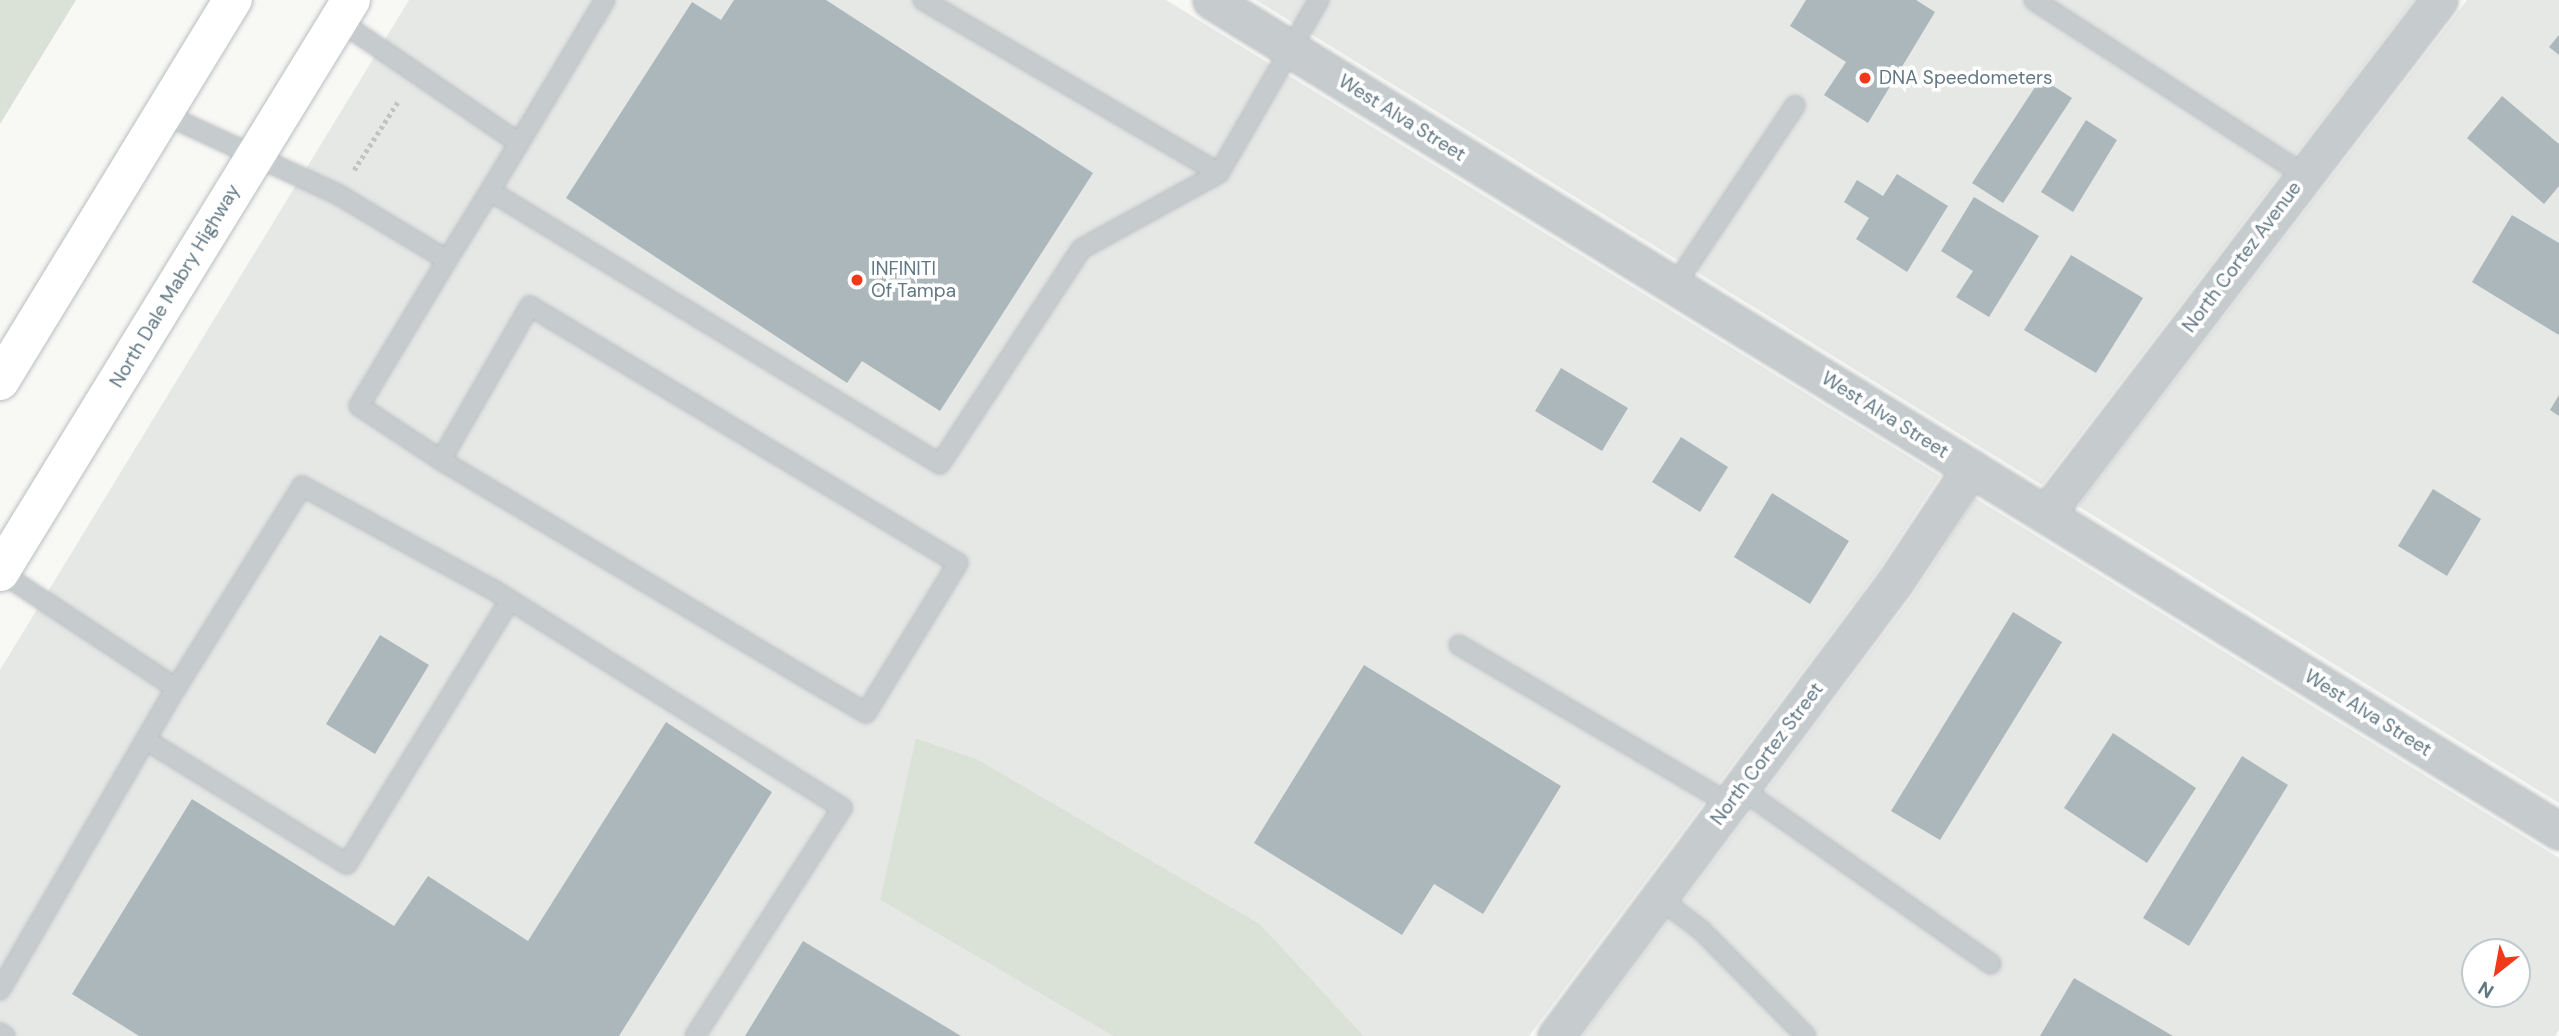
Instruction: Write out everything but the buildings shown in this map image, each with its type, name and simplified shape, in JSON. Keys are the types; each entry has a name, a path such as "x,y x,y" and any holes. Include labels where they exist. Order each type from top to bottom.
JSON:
{"main road":[{"path":"0,381 233,0"},
{"name":"North Dale Mabry Highway","path":"0,572 345,10"}],"street":[{"name":"West Alva Street","path":"1211,0 2559,831"},
{"name":"North Cortez Avenue","path":"2046,514 2440,0"},
{"name":"North Cortez Street","path":"1556,1036 1895,582 1971,468"}],"lane":[{"path":"441,460 530,306 958,563 866,713 441,460 359,406 604,0"},
{"path":"923,0 1219,173"},
{"path":"490,191 940,464 1081,249 1219,173 1293,50 1319,0"},
{"path":"2034,0 2305,175"},
{"path":"345,10 519,143"},
{"path":"1675,285 1795,106"},
{"path":"164,114 256,154 339,195 447,260"},
{"path":"0,989 176,688 302,486 510,600 842,807 695,1036"},
{"path":"0,572 176,688"},
{"path":"146,740 347,864 510,600"},
{"path":"1459,645 1735,796 1991,964"},
{"path":"1659,898 1701,930 1806,1036"},
{"path":"0,1033 5,1036"}],"path":[{"path":"354,171 399,100"}],"shaded area":[{"path":"0,0 76,0 0,124"},
{"path":"409,0 1166,0 1940,476 1878,571 1529,1036 1364,1036 1260,924 977,759 917,738 880,900 1113,1036 0,1036 0,670"},
{"path":"1256,0 2414,0 2042,485"},
{"path":"2467,0 2559,0 2559,803 2078,506"},
{"path":"1975,498 2559,858 2559,1029 2555,1036 1582,1036 1912,596"},
{"path":"916,738 977,759 1260,924 1364,1036 1113,1036 880,900"}],"place":[{"name":"DNA Speedometers","path":"1865,78"},
{"name":"INFINITI Of Tampa","path":"857,280"}]}
